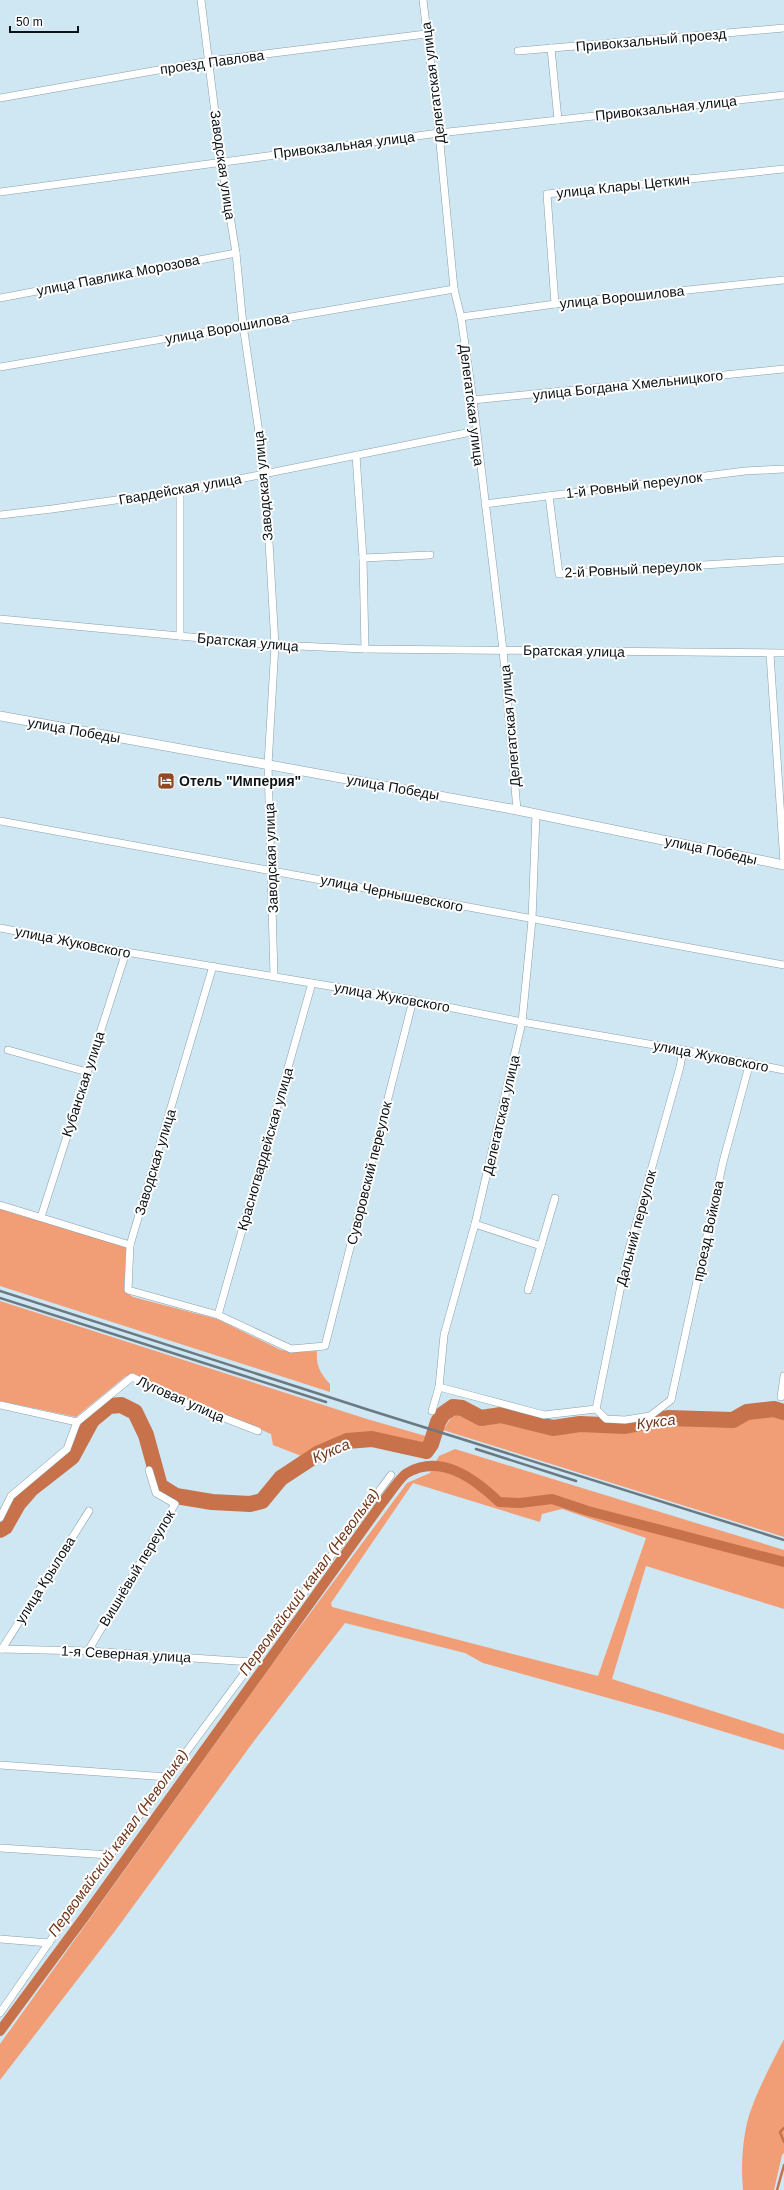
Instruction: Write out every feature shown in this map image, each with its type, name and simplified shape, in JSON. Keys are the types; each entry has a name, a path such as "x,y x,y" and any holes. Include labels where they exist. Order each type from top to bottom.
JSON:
{"street":[{"name":"Заводская улица","path":"201,0 222,161 236,253 243,325 265,473 275,645 268,765 274,976"},
{"name":"Делегатская улица","path":"423,0 439,133 454,289 461,317 473,400 503,650 517,810"},
{"name":"Привокзальный проезд","path":"518,51 784,28"},
{"name":"проезд Павлова","path":"0,98 209,61 426,34"},
{"path":"551,48 558,120"},
{"name":"Привокзальная улица","path":"0,192 439,133 784,95"},
{"name":"улица Клары Цеткин","path":"555,304 547,194 784,169"},
{"name":"улица Павлика Морозова","path":"0,298 236,253"},
{"name":"улица Ворошилова","path":"461,317 555,304 784,280"},
{"name":"улица Ворошилова","path":"0,367 454,289"},
{"name":"улица Богдана Хмельницкого","path":"473,400 784,369"},
{"name":"Гвардейская улица","path":"0,515 180,491 476,431"},
{"path":"356,455 363,558 365,649"},
{"name":"1-й Ровный переулок","path":"485,504 745,471 784,469"},
{"name":"Братская улица","path":"180,491 180,636"},
{"name":"2-й Ровный переулок","path":"549,496 558,574 784,560"},
{"path":"363,558 430,555"},
{"name":"Братская улица","path":"0,619 275,645 365,649 784,653"},
{"path":"770,654 784,864"},
{"name":"улица Победы","path":"0,716 517,810 784,864"},
{"name":"Делегатская улица","path":"432,1410 439,1387 444,1335 476,1224 522,1022 532,920 536,814"},
{"name":"улица Чернышевского","path":"0,821 272,870 532,920 784,966"},
{"name":"улица Жуковского","path":"0,928 126,952 413,1000 522,1022 750,1062 784,1070"},
{"name":"Кубанская улица","path":"41,1217 126,952"},
{"name":"Заводская улица","path":"213,966 130,1245 128,1290 218,1315"},
{"name":"Красногвардейская улица","path":"218,1315 312,983"},
{"name":"Суворовский переулок","path":"218,1315 291,1349 325,1346 413,1000"},
{"path":"8,1050 87,1072"},
{"name":"Дальний переулок","path":"596,1408 627,1256 680,1067 683,1050"},
{"name":"проезд Войкова","path":"596,1408 606,1419 625,1420 650,1416 672,1400 723,1162 750,1062"},
{"path":"528,1290 555,1198"},
{"path":"0,1205 130,1245"},
{"path":"476,1224 541,1246"},
{"path":"781,1397 784,1376"},
{"name":"Луговая улица","path":"78,1422 132,1377 183,1402 258,1431"},
{"path":"439,1387 544,1416 596,1408"},
{"path":"0,1405 78,1422 67,1449 11,1496 0,1518"},
{"name":"Вишнёвый переулок","path":"88,1651 175,1504 156,1493 149,1470"},
{"path":"0,2014 110,1855 391,1475"},
{"name":"улица Крылова","path":"1,1649 88,1511"},
{"name":"1-я Северная улица","path":"1,1649 88,1651 252,1662"},
{"path":"0,1765 168,1777"},
{"path":"0,1848 110,1855"},
{"path":"0,1939 49,1943"}],"shaded area":[{"path":"0,1209 126,1247 124,1291 133,1297 217,1319 281,1350 301,1352 317,1351 318,1365 321,1373 330,1384 330,1392 0,1286"},
{"path":"0,1301 367,1419 429,1437 421,1447 358,1434 331,1443 304,1457 273,1445 271,1434 232,1417 183,1400 134,1376 126,1376 76,1417 0,1401"},
{"path":"460,1411 479,1420 503,1420 552,1432 581,1426 627,1430 639,1426 669,1421 731,1424 749,1416 774,1413 784,1415 784,1537 443,1430 453,1415"},
{"path":"455,1449 784,1550 784,1609 646,1566 612,1679 784,1734 784,1750 669,1715 483,1663 465,1653 345,1623 257,1737 115,1931 0,2080 0,2044 273,1663 407,1483 430,1473 439,1456","holes":["413,1483 540,1522 542,1514 562,1509 646,1538 598,1676 332,1607 331,1603"]},
{"path":"784,2039 784,2153 782,2155 774,2190 743,2190 742,2156 747,2123 758,2092"}],"waterway":[{"name":"Кукса","path":"0,1530 5,1527 18,1504 31,1489 72,1457 92,1420 109,1406 121,1405 135,1412 146,1435 160,1486 176,1496 212,1502 250,1504 262,1501 281,1478 319,1453 347,1441 372,1439 426,1451 431,1444 438,1422 443,1414 453,1407 462,1408 481,1418 501,1415 553,1428 580,1424 625,1426 668,1418 733,1420 747,1412 774,1409 784,1412"},
{"name":"Первомайский канал (Неволька)","path":"0,2031 85,1916 382,1503 407,1473 420,1468 432,1466 445,1467 468,1477 490,1493 499,1502 520,1503 552,1499 588,1511 784,1562"},
{"path":"784,2128 780,2132 784,2142"},
{"path":"777,2190 784,2165"}],"railway":[{"path":"0,1291 369,1410 784,1540"},
{"path":"0,1298 326,1402"},
{"path":"476,1449 576,1481"}],"place":[{"name":"Отель \"Империя\"","path":"166,781"}]}
